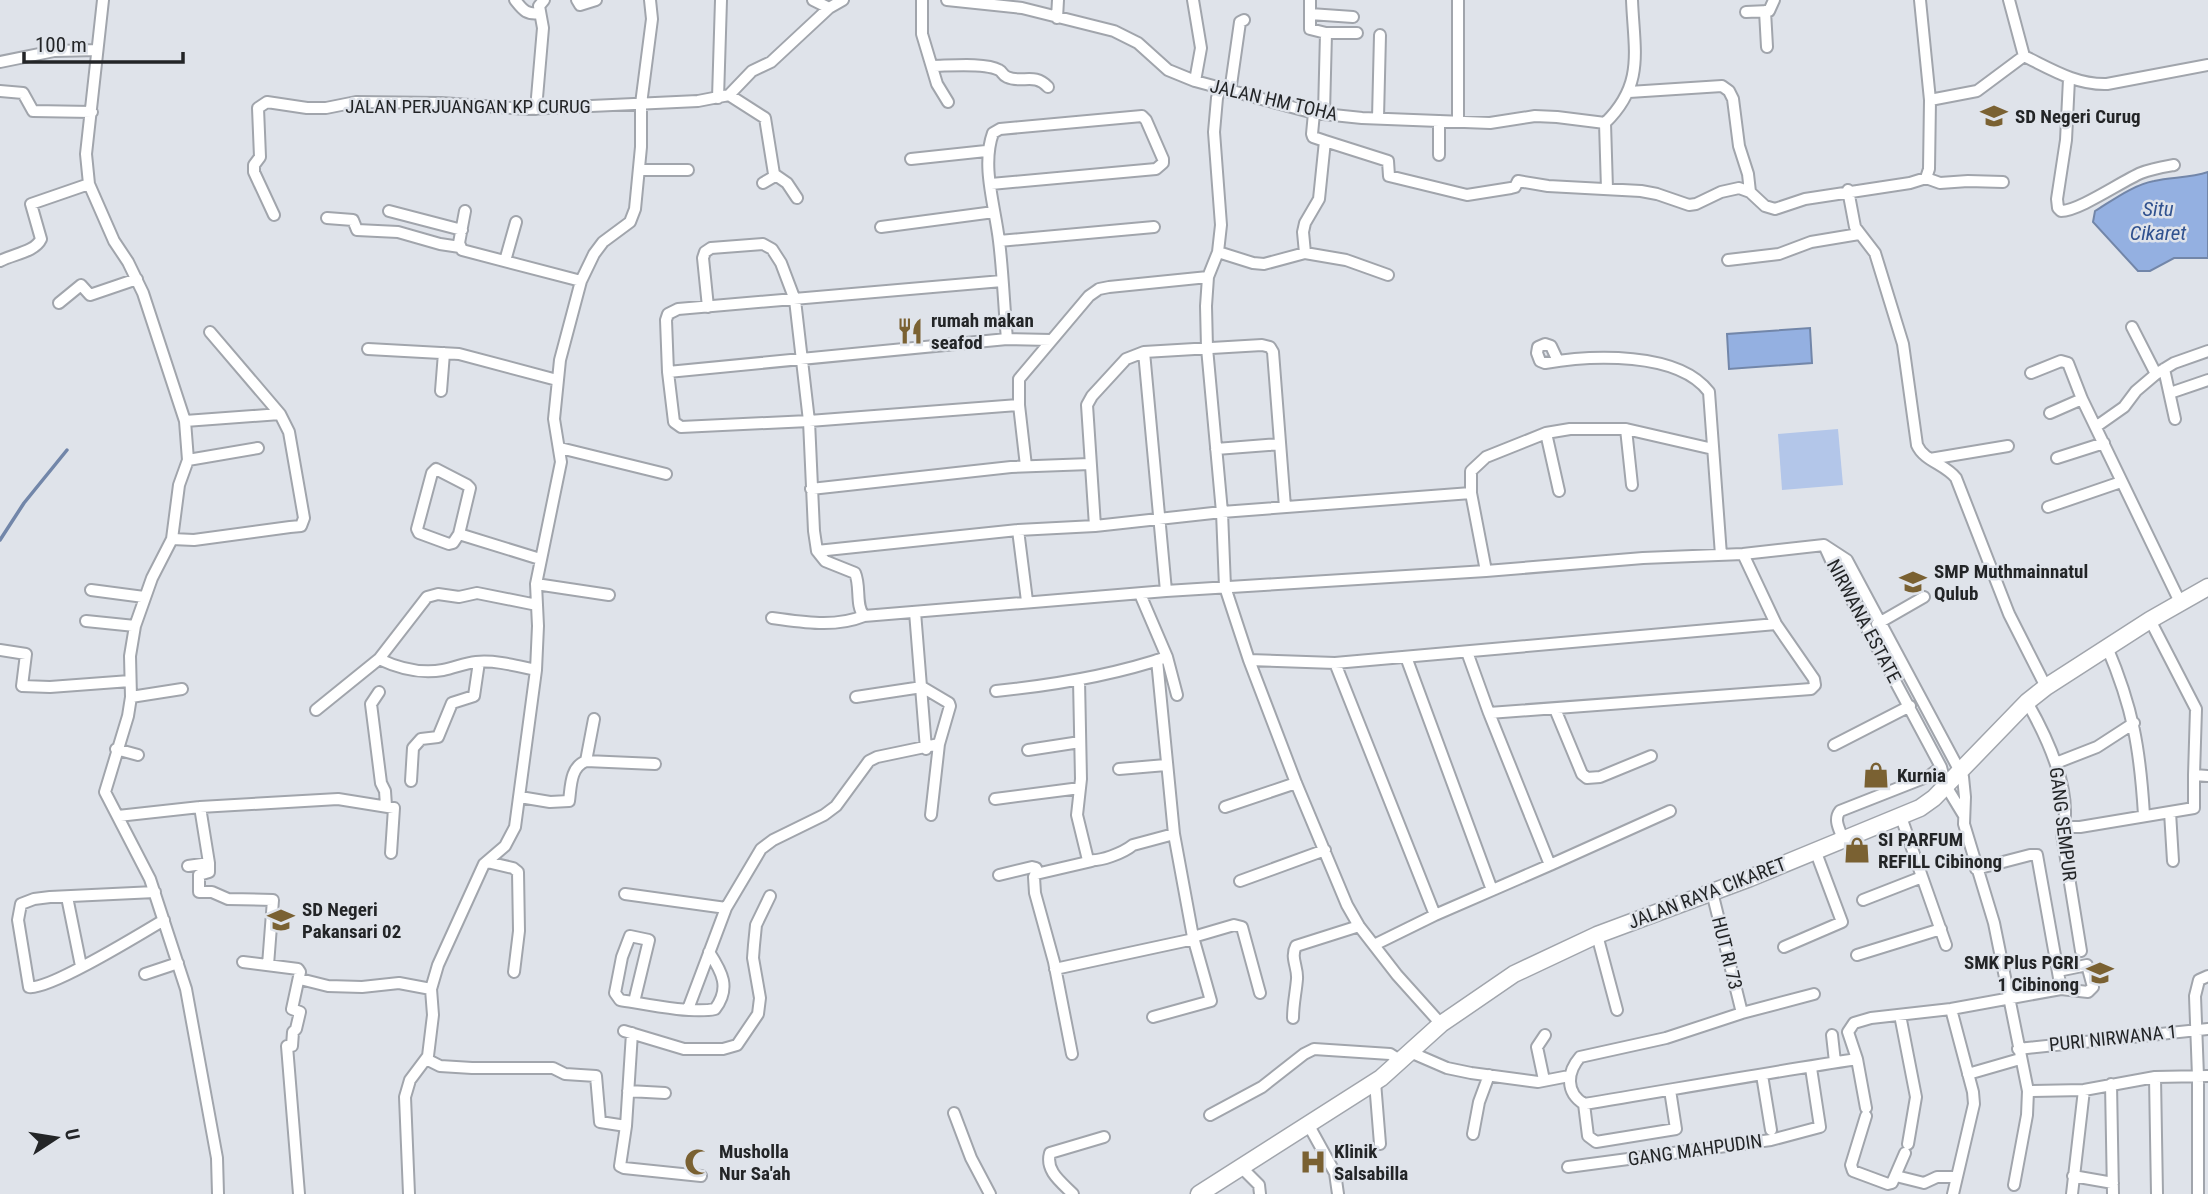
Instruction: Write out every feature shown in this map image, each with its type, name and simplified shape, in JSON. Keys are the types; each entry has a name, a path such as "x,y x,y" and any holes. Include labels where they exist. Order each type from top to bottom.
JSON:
{"main road":[{"name":"JALAN RAYA CIKARET","path":"1199,1194 1375,1082 1441,1024 1514,974 1597,935 1920,808 1946,786 2027,702 2046,687 2150,620 2208,587"}],"street":[{"path":"103,0 86,154 89,184 114,241 137,279 185,421 188,460 179,485 172,539 144,597 135,625 130,656 131,697 128,716 105,792 155,892 187,989 213,1135 218,1169 218,1194"},
{"path":"515,0 528,14 540,13"},
{"path":"536,109 542,28 539,6 544,0"},
{"path":"577,0 580,5 596,0"},
{"path":"409,1194 405,1097 410,1080 429,1052 433,1015 431,989 438,965 487,862 511,838 515,827 536,670 536,584 561,462 554,419 562,346 581,281 603,242 630,222 635,209 642,104 652,19 650,0"},
{"path":"720,0 724,96"},
{"path":"813,0 829,8"},
{"path":"724,96 752,71 771,62 829,8 842,0"},
{"path":"922,0 922,34 939,90 948,102"},
{"name":"JALAN HM TOHA","path":"947,0 1022,8 1114,31 1138,43 1168,70 1195,81 1319,113 1439,121 1508,121 1535,116 1605,123"},
{"path":"1057,18 1058,0"},
{"path":"1192,0 1200,43 1195,81"},
{"path":"1310,0 1310,29 1326,33 1357,33"},
{"path":"1458,0 1458,121"},
{"path":"1607,189 1605,123 1617,111 1629,92 1635,74 1632,0"},
{"path":"1746,12 1772,8 1774,0"},
{"path":"1920,0 1930,100 1930,169 1926,178"},
{"path":"2008,0 2024,56 2069,79 2094,85 2107,84 2208,65"},
{"path":"1765,11 1768,47"},
{"path":"1310,14 1353,16"},
{"path":"1244,20 1240,22 1225,90 1214,124 1221,225 1218,252 1208,277 1207,348 1222,512 1225,587 1249,660 1296,783 1359,926 1397,975 1441,1024"},
{"path":"1326,33 1319,113 1312,134 1314,137 1388,161 1389,176 1467,195 1515,187 1518,181 1523,180 1548,186 1657,194 1689,205 1739,188 1750,192 1765,206 1774,209 1805,198 1910,183 1926,178 1940,183 2003,182"},
{"path":"1378,118 1380,35"},
{"path":"0,62 54,51 97,50"},
{"path":"1930,100 1976,92 2024,56"},
{"path":"932,66 993,68 1000,70 1007,77 1040,80 1048,87"},
{"path":"2069,79 2066,140 2057,199 2061,211 2078,207 2145,171 2174,165"},
{"path":"1629,92 1722,86 1729,91 1733,99 1739,146 1748,174 1750,192"},
{"path":"0,91 23,93 33,111 92,112"},
{"path":"724,96 765,118 775,176 787,183 797,198"},
{"name":"JALAN PERJUANGAN KP CURUG","path":"274,215 254,172 254,165 260,157 258,108 267,102 307,108 326,108 356,102 441,103 536,109 642,104 724,96"},
{"path":"991,184 1156,169 1163,163 1163,159 1146,120 1139,116 1000,129 993,133 986,150 999,241 1007,339"},
{"path":"1438,155 1439,121"},
{"path":"1305,253 1303,232 1305,223 1319,199 1325,141"},
{"path":"911,159 986,150"},
{"path":"639,170 688,170"},
{"path":"763,183 775,176"},
{"path":"4,258 40,243 32,204 89,184"},
{"path":"1848,190 1852,217 1859,234 1871,246 1903,344 1915,438 1920,452 1956,478 2009,614 2046,687"},
{"path":"389,211 462,230"},
{"path":"460,247 466,211"},
{"path":"881,227 994,212"},
{"path":"327,218 353,220 357,230 398,232 581,281"},
{"path":"505,261 516,222"},
{"path":"999,241 1154,227"},
{"path":"1728,260 1779,254 1811,242 1859,234"},
{"path":"708,307 703,258 705,252 711,248 763,244 772,249 781,262 795,300 809,422 811,489 817,551 825,561 855,573 859,583 859,607 864,616"},
{"path":"1218,252 1264,264 1305,253 1346,260 1388,275"},
{"path":"1026,466 1019,379 1089,296 1099,289 1208,277"},
{"path":"59,303 81,285 88,294 92,294 137,279"},
{"path":"1002,281 678,309 668,314 666,320 674,422 681,427 809,422 1019,405"},
{"path":"2132,327 2160,371 2170,394 2175,418"},
{"path":"172,539 194,540 303,524 304,511 289,432 281,414 210,332"},
{"path":"668,372 1007,339 1051,340"},
{"path":"1095,526 1088,400 1126,359 1144,352 1262,345 1270,347 1273,352 1285,507"},
{"path":"368,349 444,353 495,362 557,380"},
{"path":"2097,426 2124,407 2160,371 2208,351"},
{"path":"1144,352 1166,591"},
{"path":"441,391 444,353"},
{"path":"1558,361 1619,357 1656,363 1695,377 1709,392 1721,555"},
{"path":"2031,373 2065,360 2068,363 2082,399 2180,602"},
{"path":"2170,394 2208,380"},
{"path":"2050,414 2082,399"},
{"path":"185,421 281,414"},
{"path":"1486,570 1471,494 1471,471 1486,457 1546,433 1570,429 1626,429 1713,449"},
{"path":"1626,429 1632,485"},
{"path":"1546,433 1559,491"},
{"path":"1216,449 1280,443"},
{"path":"2057,457 2104,443"},
{"path":"1930,458 2008,446"},
{"path":"188,460 258,448"},
{"path":"560,448 666,474"},
{"path":"811,489 1026,466 1090,464"},
{"path":"436,469 470,488 459,534 453,543 449,544 419,533 417,529 432,473 436,469"},
{"path":"2048,507 2121,482"},
{"path":"817,551 1222,512 1471,494"},
{"path":"1018,530 1027,601"},
{"path":"459,534 540,559"},
{"path":"772,618 825,624 864,616 1027,601 1643,558 1743,554 1825,545"},
{"name":"NIRWANA ESTATE","path":"1825,545 1847,560 1961,771"},
{"name":"NIRWANA ESTATE","path":"1825,545 1834,567 1941,767 1946,786"},
{"path":"1489,713 1811,689 1815,685 1814,679 1776,624 1743,554"},
{"path":"536,584 609,595"},
{"path":"90,590 144,597"},
{"path":"316,710 379,659 427,597 459,597 477,593 537,605"},
{"path":"1140,594 1177,695"},
{"path":"1868,629 1924,597"},
{"path":"915,612 926,749"},
{"path":"2066,827 2074,828 2194,808 2196,709 2150,620"},
{"path":"86,621 135,625"},
{"path":"1249,660 1335,663 1776,624"},
{"path":"2107,647 2121,680 2134,723 2140,756 2144,815"},
{"path":"0,650 26,654 22,686 50,687 130,681"},
{"path":"1467,652 1550,864"},
{"path":"1406,657 1492,890"},
{"path":"379,659 400,668 422,671 479,662 505,663 536,670"},
{"path":"996,691 1079,680 1133,669 1162,659"},
{"path":"1153,1017 1211,1002 1194,938 1174,834 1166,765 1162,659"},
{"path":"411,781 413,748 421,738 438,737 452,703 474,696 479,662"},
{"path":"1335,663 1435,915"},
{"path":"1079,680 1078,822 1087,857 1092,861"},
{"path":"856,697 922,687 950,706 939,744 931,815"},
{"path":"131,697 182,689"},
{"path":"379,692 372,704 386,806"},
{"name":"GANG SEMPUR","path":"2027,702 2046,737 2056,763 2066,827 2062,834 2081,951"},
{"path":"1834,744 1910,706"},
{"path":"1555,709 1582,774 1587,778 1601,777 1651,756"},
{"path":"586,761 594,719"},
{"path":"2056,763 2097,747 2134,723"},
{"path":"1028,750 1080,742"},
{"path":"688,1009 726,908 761,849 772,840 824,815 836,806 869,761 939,744"},
{"path":"116,749 138,755"},
{"path":"520,797 567,803 574,771 580,763 586,761 655,764"},
{"path":"1119,769 1166,765"},
{"path":"1843,839 1837,818 1840,811 1929,776 1941,767"},
{"path":"1961,771 1965,787 1963,814 1976,869 1994,923 2028,1091 2027,1115 2014,1185"},
{"path":"2194,775 2208,776"},
{"path":"1225,807 1296,783"},
{"path":"1946,786 1963,814"},
{"path":"995,799 1080,788"},
{"path":"118,816 201,807 338,799 395,809 391,853"},
{"path":"201,807 209,872 199,875 198,892 212,892 228,899 274,900 268,965"},
{"path":"1374,945 1435,915 1670,811"},
{"path":"2169,812 2173,861"},
{"path":"1901,817 1946,945"},
{"path":"1036,874 1092,861 1133,845 1174,834"},
{"path":"1240,880 1325,850"},
{"path":"1784,947 1842,922 1815,850"},
{"path":"1976,869 2037,855 2062,989"},
{"path":"487,862 513,867 518,872 519,931 514,972"},
{"path":"188,866 209,863"},
{"path":"999,874 1036,868 1035,893 1055,969 1072,1054"},
{"path":"1863,900 1922,877"},
{"path":"155,892 34,898 21,904 18,920 29,988 39,988 164,920"},
{"name":"HUT RI 73","path":"1712,892 1742,1013"},
{"path":"625,894 726,908"},
{"path":"67,897 81,966"},
{"path":"701,1176 622,1167 620,1164 626,1126 628,1032 684,1049 723,1049 737,1045 758,1014 760,998 754,945 756,925 769,897"},
{"path":"1055,969 1194,938 1234,925 1242,927 1259,993"},
{"path":"1293,1018 1294,986 1297,979 1293,954 1296,946 1359,926"},
{"path":"1857,955 1941,929"},
{"path":"634,1002 649,940 632,935 626,942 615,993 620,1000 634,1002 688,1009 715,1009 725,991 724,981 709,952"},
{"path":"1597,935 1617,1010"},
{"path":"243,962 298,969 300,979 292,1009 300,1012 293,1032 292,1046 286,1046 299,1194"},
{"path":"145,974 178,963"},
{"path":"1900,1015 1916,1097 1907,1149 1896,1176 1892,1183 1888,1184 1853,1171 1851,1166 1866,1112 1857,1059 1848,1032 1854,1023 1871,1018 1900,1015 1951,1010 2062,989 2088,992 2093,987 2087,965 2058,971"},
{"path":"2198,1194 2203,1076 2202,1029 2195,996 2197,983 2208,976"},
{"path":"300,979 328,986 362,987 399,983 431,989"},
{"path":"1814,994 1742,1013 1666,1038 1585,1055 1574,1064 1569,1076 1574,1097 1584,1104 1857,1059"},
{"path":"1951,1010 1974,1104 1953,1194"},
{"name":"PURI NIRWANA 1","path":"1968,1074 2019,1054 2202,1029"},
{"path":"1544,1080 1537,1047 1545,1035"},
{"path":"1832,1035 1835,1062"},
{"path":"1210,1115 1262,1087 1314,1049 1390,1054 1447,1068 1538,1082 1569,1076"},
{"path":"426,1059 440,1066 553,1068 565,1074 596,1076 600,1122 626,1126"},
{"name":"GANG MAHPUDIN","path":"1568,1167 1772,1140 1821,1125 1811,1068"},
{"path":"1473,1135 1479,1102 1489,1075"},
{"path":"1762,1075 1770,1130"},
{"path":"2028,1091 2084,1090 2155,1077 2203,1076"},
{"path":"2155,1077 2157,1194"},
{"path":"1375,1082 1380,1144"},
{"path":"2073,1176 2113,1189 2111,1084"},
{"path":"1670,1090 1680,1152"},
{"path":"2071,1194 2084,1090"},
{"path":"628,1091 664,1093"},
{"path":"1584,1104 1586,1131 1591,1141 1676,1129"},
{"path":"954,1113 971,1158 990,1194"},
{"path":"1308,1124 1335,1173 1338,1194"},
{"path":"1073,1194 1050,1170 1050,1153 1104,1137"},
{"path":"1242,1168 1259,1185 1260,1194"},
{"path":"1896,1176 1922,1188 1937,1177 1956,1177"}],"shaded area":[{"path":"1838,429 1843,485 1782,490 1778,434"}],"water":[{"name":"Situ Cikaret","path":"2208,172 2208,258 2174,258 2150,271 2138,271 2093,222 2095,211 2138,186"},
{"path":"1810,328 1812,363 1729,369 1727,334"}],"waterway":[{"path":"0,540 24,503 67,450"}],"place":[{"name":"SD Negeri Curug","path":"1994,116"},
{"name":"rumah makan seafod","path":"910,331"},
{"name":"SMP Muthmainnatul Qulub","path":"1913,582"},
{"name":"Kurnia","path":"1876,775"},
{"name":"SI PARFUM REFILL Cibinong","path":"1857,850"},
{"name":"SD Negeri Pakansari 02","path":"281,920"},
{"name":"SMK Plus PGRI 1 Cibinong","path":"2100,973"},
{"name":"Musholla Nur Sa'ah","path":"698,1162"},
{"name":"Klinik Salsabilla","path":"1313,1162"}]}
